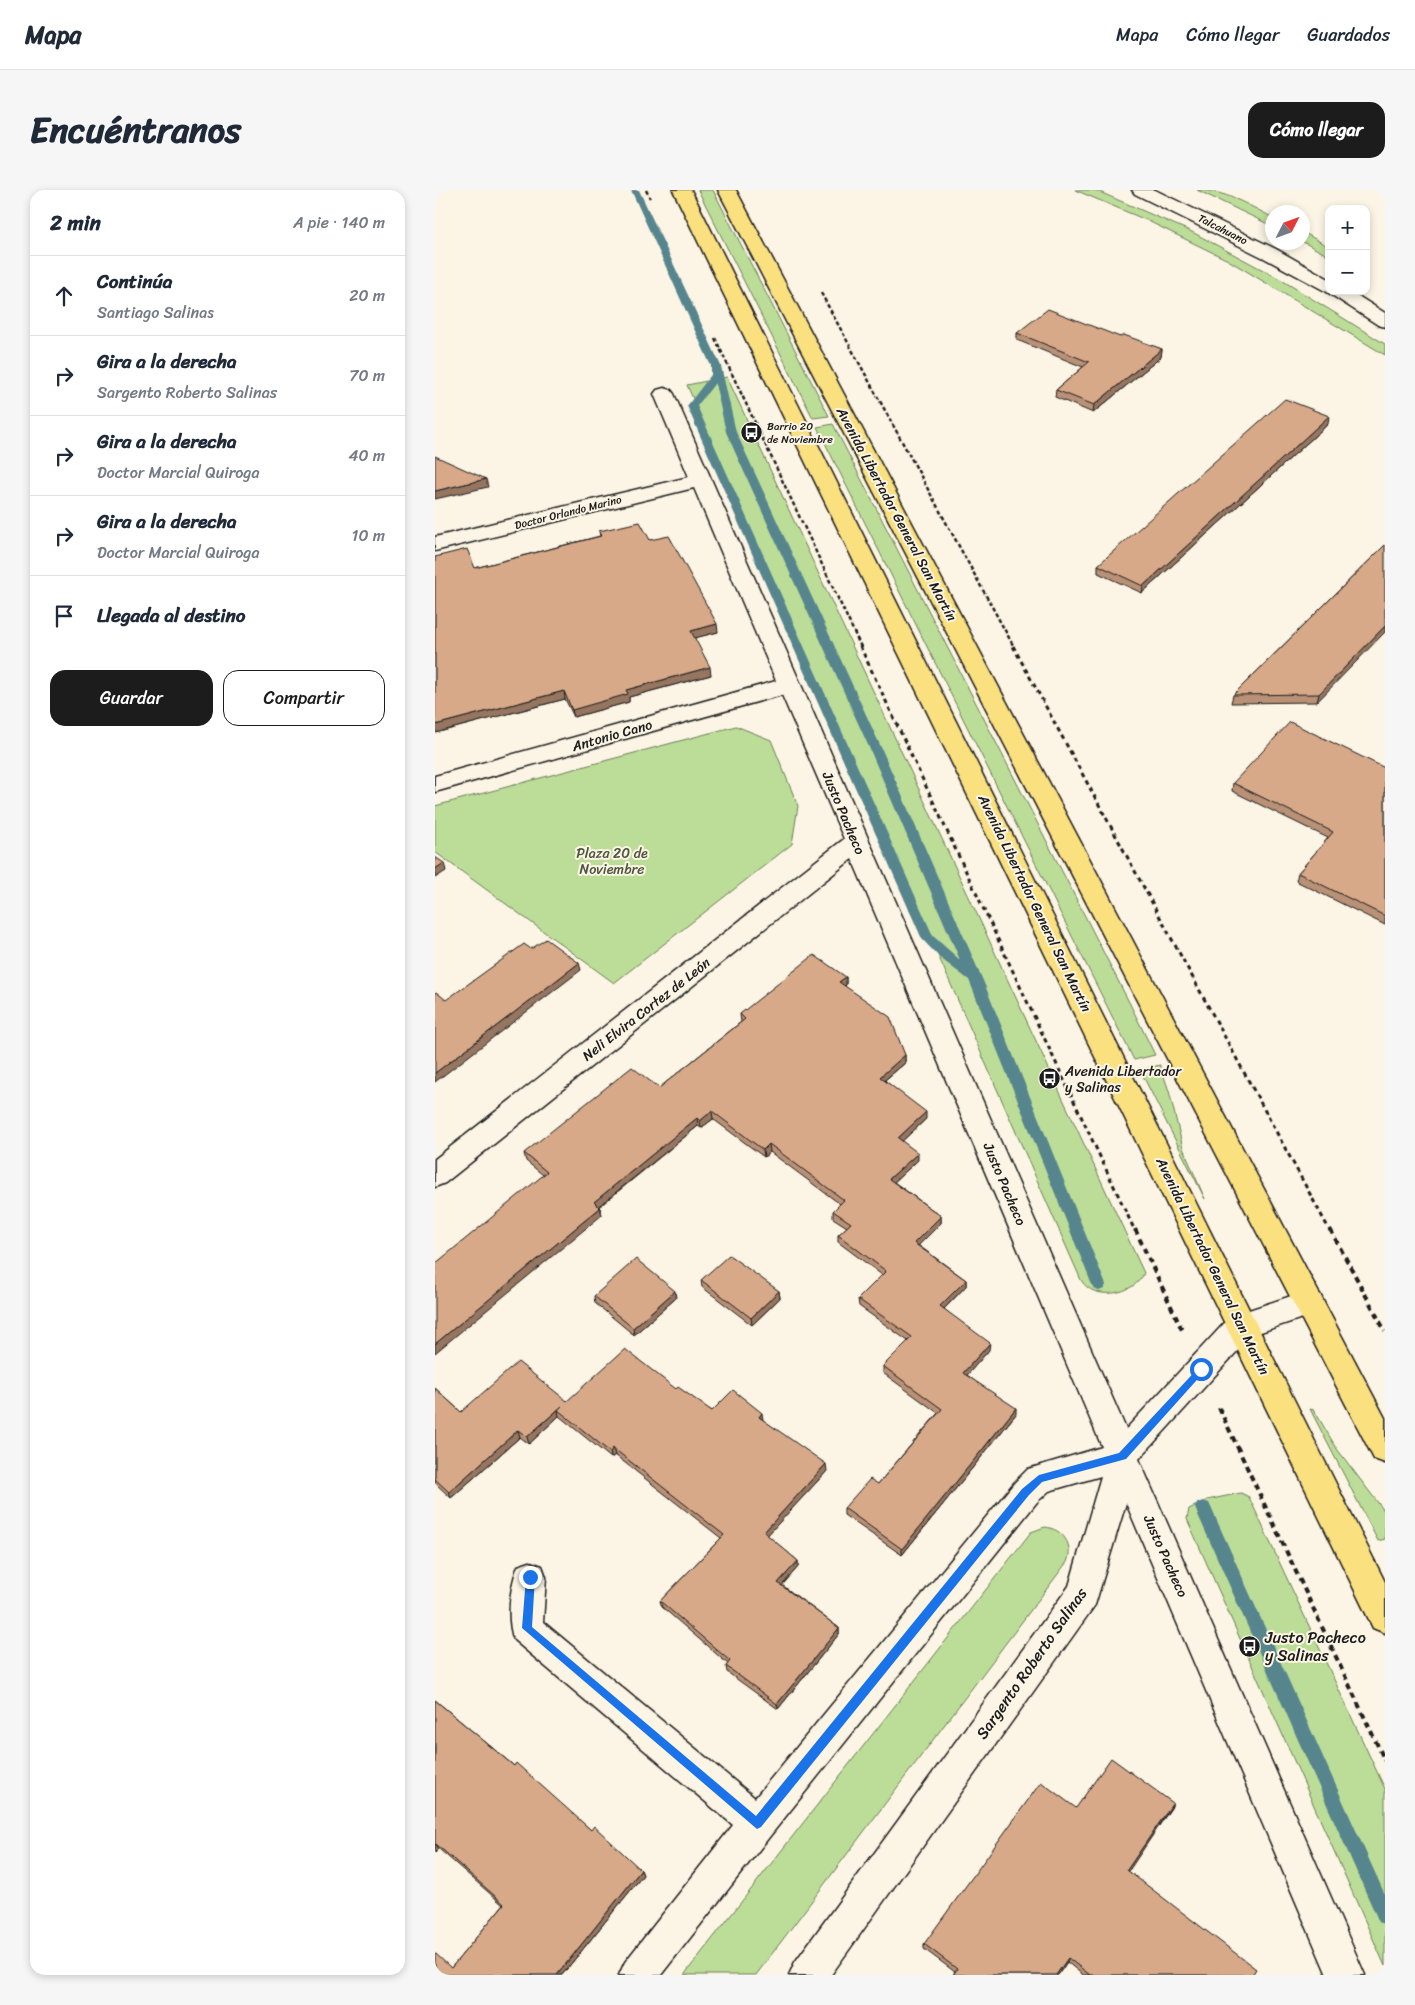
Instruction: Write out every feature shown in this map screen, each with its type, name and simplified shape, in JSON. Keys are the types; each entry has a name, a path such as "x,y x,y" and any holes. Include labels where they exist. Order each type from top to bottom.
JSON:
{"main road":[{"name":"Avenida Libertador General San Martín","path":"682,190 1385,1617"},
{"name":"Avenida Libertador General San Martín","path":"727,190 1385,1449"}],"street":[{"name":"Talcahuano","path":"1141,190 1269,253 1325,285"},
{"path":"1343,295 1385,321"},
{"name":"Justo Pacheco","path":"664,394 1346,1975"},
{"name":"Doctor Orlando Marino","path":"435,544 701,480"},
{"name":"Antonio Cano","path":"435,784 789,685"},
{"name":"Neli Elvira Cortez de León","path":"435,1175 857,842"},
{"path":"638,1975 757,1824 1026,1492 1039,1479 1122,1456 1242,1325 1309,1303"},
{"name":"Sargento Roberto Salinas","path":"808,1975 1083,1594 1108,1513 1122,1456"},
{"path":"530,1577 527,1628 757,1824"}],"path":[{"path":"645,190 650,199"},
{"path":"821,292 1385,1331"},
{"path":"711,330 1385,1761"}],"green space":[{"path":"698,190 713,190 829,416 813,418"},
{"path":"1075,190 1095,190 1192,232 1280,279 1385,344 1385,355 1228,260 1146,220"},
{"path":"1197,190 1226,195 1245,203 1265,213 1265,223"},
{"path":"1310,236 1325,245 1325,254 1310,246"},
{"path":"727,377 1144,1273 1139,1281 1123,1291 1104,1293 1095,1291 1087,1287 1081,1280 687,385"},
{"path":"833,424 1155,1055 1134,1060 817,427"},
{"name":"Plaza 20 de Noviembre","path":"736,726 771,740 798,806 792,844 614,983 435,852 435,806"},
{"path":"1160,1065 1169,1091 1183,1148 1205,1199 1140,1070"},
{"path":"1310,1409 1314,1410 1337,1449 1385,1512 1385,1539 1378,1541"},
{"path":"1241,1493 1249,1497 1385,1789 1385,1966 1187,1519 1189,1509 1207,1500"},
{"path":"1045,1527 1062,1534 1068,1544 1069,1556 1067,1562 756,1975 684,1975 1031,1532"}],"building":[{"path":"1048,309 1120,337 1124,335 1162,349 1094,405 1056,390 1089,362 1017,333"},
{"path":"1285,399 1329,416 1143,586 1098,565"},
{"path":"435,456 486,479 435,491"},
{"path":"640,522 650,540 669,536 717,624 691,631 710,667 626,690 628,694 572,710 564,691 435,725 435,557 467,549 475,568 601,536 599,531"},
{"path":"1385,545 1385,626 1319,694 1233,695"},
{"path":"1290,722 1385,768 1385,916 1298,873 1333,832 1233,783"},
{"path":"435,857 444,863 435,869"},
{"path":"546,939 579,963 435,1073 435,993 446,1000 524,944 531,949"},
{"path":"814,955 846,977 839,982 890,1017 905,1055 880,1077 926,1112 898,1138 918,1153 889,1179 941,1216 914,1243 966,1280 940,1306 990,1343 963,1373 1016,1408 902,1549 844,1508 870,1479 878,1484 942,1409 883,1366 912,1337 858,1299 886,1271 838,1235 851,1223 833,1211 844,1200 769,1144 763,1150 712,1111 700,1121 697,1118 594,1202 600,1208 435,1344 435,1264 547,1172 524,1153 632,1067 659,1088 745,1019 740,1014"},
{"path":"729,1255 779,1291 751,1318 701,1280"},
{"path":"636,1259 675,1291 633,1328 594,1296"},
{"path":"625,1349 676,1389 678,1387 712,1411 733,1390 762,1413 759,1417 826,1464 764,1532 798,1561 778,1583 839,1628 777,1704 726,1666 730,1661 660,1601 724,1535 613,1448 610,1452 558,1410 562,1406 527,1437 518,1430 449,1492 435,1479 435,1388 461,1412 518,1362 567,1401"},
{"path":"435,1700 514,1766 516,1763 591,1830 594,1826 641,1870 557,1975 435,1975 435,1953 451,1968 504,1904 435,1845"},
{"path":"1111,1758 1173,1803 1127,1870 1256,1969 1252,1975 1090,1975 1068,1958 1056,1975 953,1975 957,1969 924,1944 1041,1782 1076,1808"}],"waterway":[{"path":"635,190 716,366"},
{"path":"716,366 731,432 874,745 977,983 1099,1285"},
{"path":"716,366 716,375 692,406 928,939 945,955 973,976"},
{"path":"1203,1508 1385,1916"}],"place":[{"name":"Barrio 20 de Noviembre","path":"751,432"},
{"name":"Avenida Libertador y Salinas","path":"1049,1079"},
{"name":"Justo Pacheco y Salinas","path":"1249,1646"}],"route":[{"path":"530,1577 527,1628 757,1824 1026,1492 1039,1479 1122,1456 1201,1369"}]}
